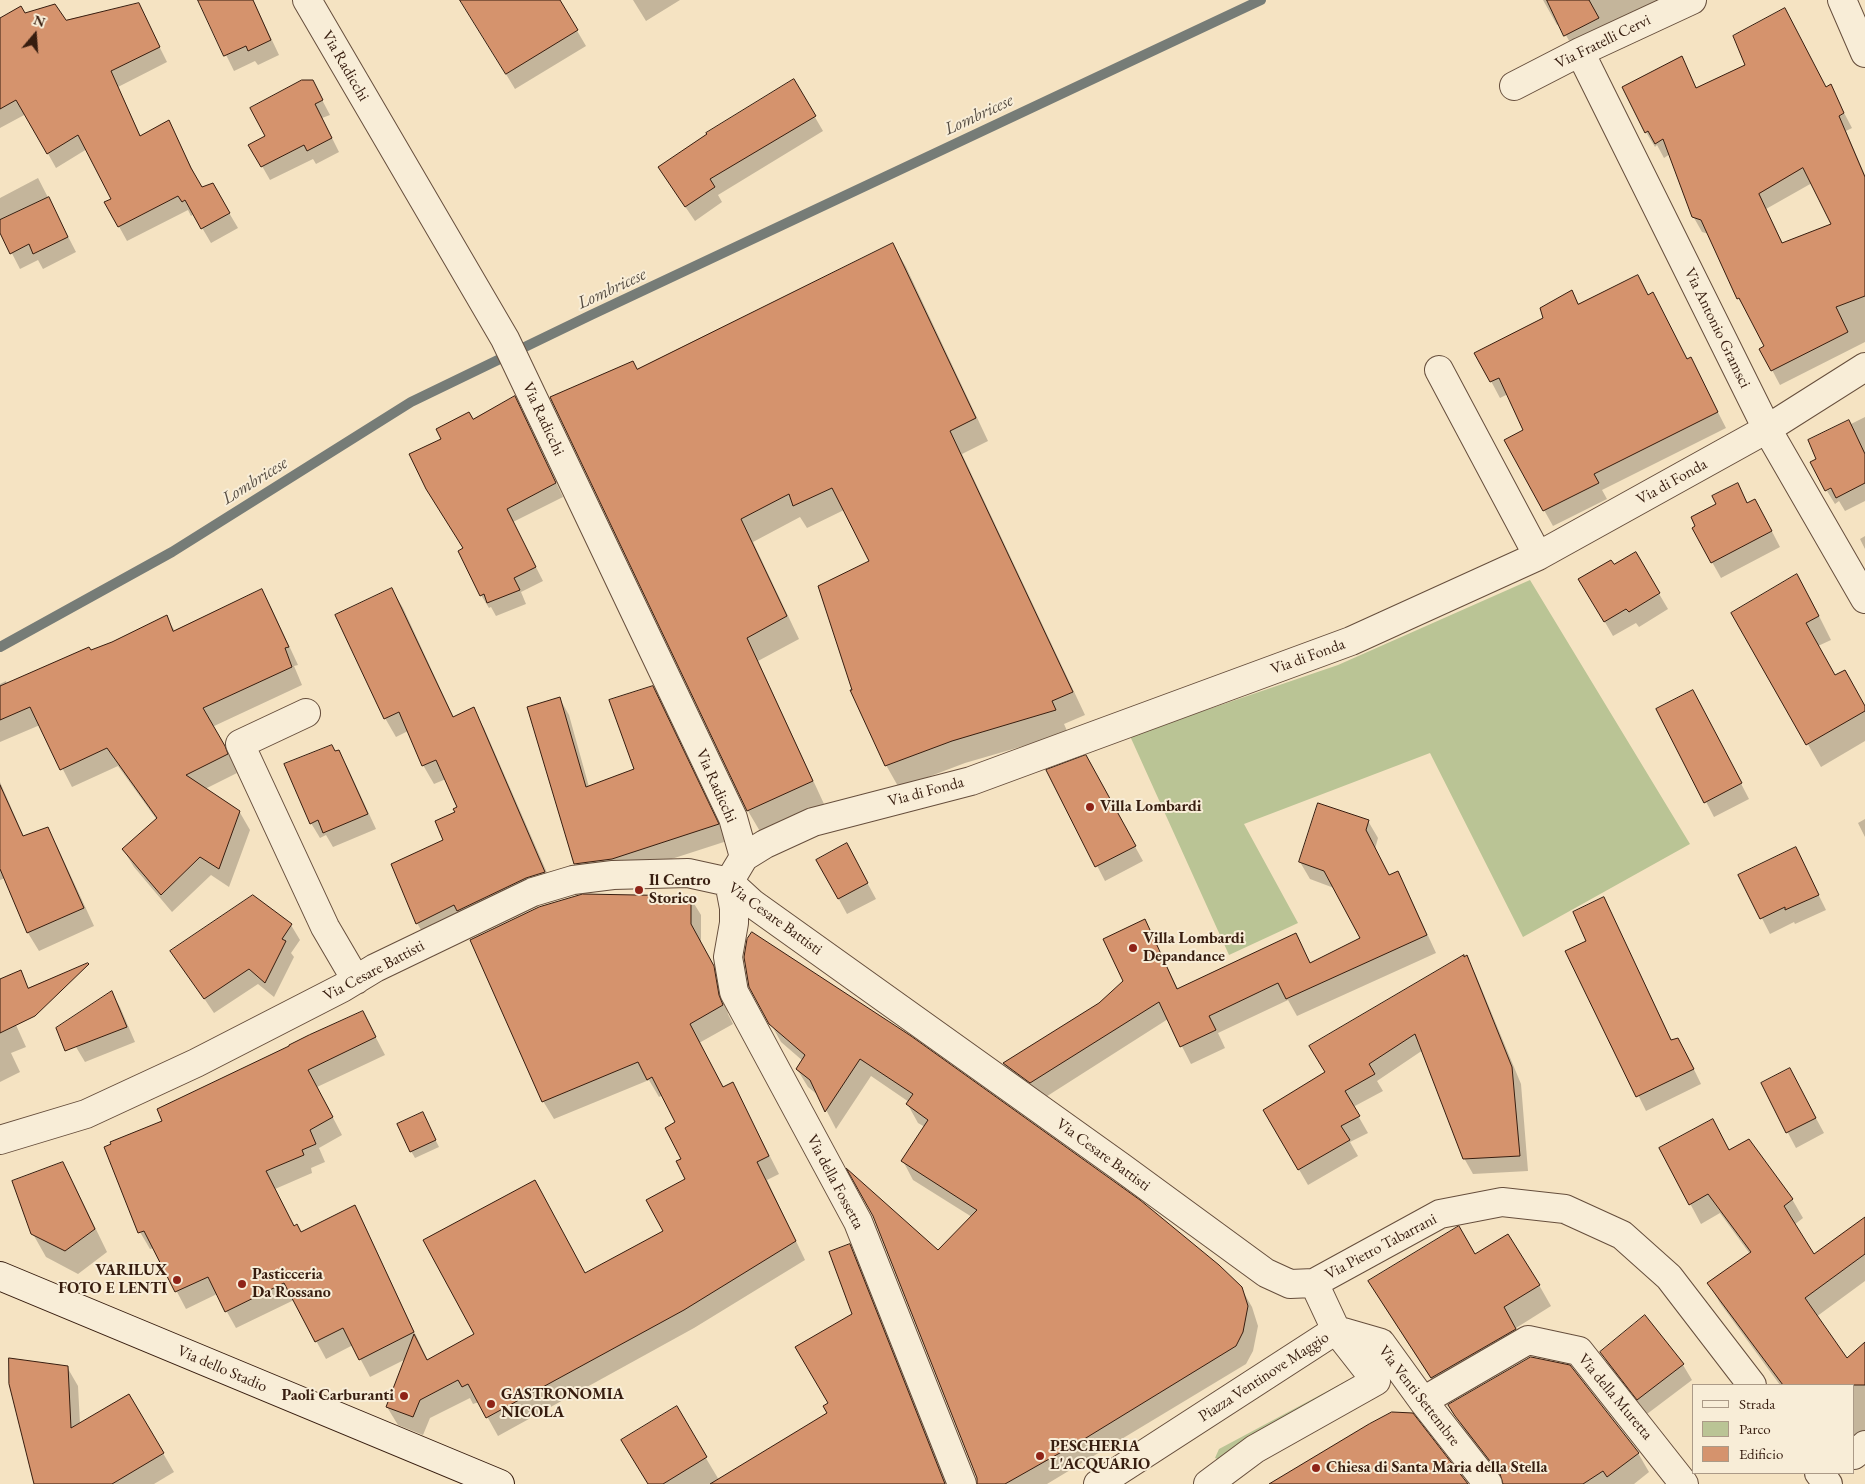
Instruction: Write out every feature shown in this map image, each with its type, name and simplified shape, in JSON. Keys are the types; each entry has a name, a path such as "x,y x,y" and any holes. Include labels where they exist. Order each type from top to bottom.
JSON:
{"street":[{"name":"Via Radicchi","path":"306,0 505,339 733,818 744,857"},
{"name":"Via Fratelli Cervi","path":"1514,86 1580,52 1692,0"},
{"path":"1842,0 1865,53"},
{"name":"Via Antonio Gramsci","path":"1580,52 1767,429 1865,599"},
{"name":"Via di Fonda","path":"729,882 744,857 764,844 813,822 970,781 1351,641 1538,556 1767,429 1865,368"},
{"path":"1439,370 1538,556"},
{"path":"306,713 240,744 325,928 356,980"},
{"name":"Via Cesare Battisti","path":"0,1140 86,1114 196,1063 356,980 375,968 533,892 573,880 613,875 688,873 729,882 753,904 1266,1273"},
{"name":"Via della Fossetta","path":"729,882 734,908 734,923 728,957 734,992 858,1222 962,1484"},
{"name":"Via Pietro Tabarrani","path":"1266,1273 1290,1284 1314,1283 1440,1214 1502,1202 1565,1209 1622,1235 1669,1277 1751,1384"},
{"name":"Via dello Stadio","path":"0,1276 500,1484"},
{"path":"1314,1283 1336,1330"},
{"name":"Via Venti Settembre","path":"1336,1330 1381,1343 1423,1401 1488,1484"},
{"name":"Piazza Ventinove Maggio","path":"1098,1484 1336,1330 1376,1381 1255,1449 1208,1484"},
{"name":"Via della Muretta","path":"1423,1401 1528,1340 1579,1351 1684,1484"},
{"path":"1855,1454 1865,1445"}],"green space":[{"path":"1530,580 1690,844 1523,937 1430,753 1244,824 1298,923 1229,955 1130,736 1338,665"},
{"path":"1350,1379 1354,1381 1220,1460 1215,1458 1219,1449"}],"building":[{"path":"198,0 253,0 271,40 248,51 246,46 224,56"},
{"path":"460,0 560,0 578,30 506,74"},
{"path":"1547,0 1589,0 1599,18 1564,36"},
{"path":"139,3 160,47 111,71 140,136 169,120 202,187 213,183 230,213 201,229 185,200 182,202 178,196 118,227 104,202 111,199 78,135 47,154 16,100 0,109 0,18 21,6 25,13 55,4 66,20"},
{"path":"1785,8 1826,87 1831,84 1844,113 1839,116 1865,177 1865,296 1836,307 1848,332 1771,371 1759,349 1764,346 1739,298 1737,299 1701,220 1692,217 1663,139 1655,144 1648,131 1645,133 1622,87 1682,56 1696,88 1745,65 1733,36","holes":["1803,168 1831,224 1782,243 1759,194"]},
{"path":"794,79 816,116 710,179 715,187 685,207 658,167 706,133"},
{"path":"302,80 313,80 323,100 315,104 332,138 307,151 304,145 261,167 248,145 265,136 250,108"},
{"path":"49,197 68,237 33,254 29,244 10,254 0,233 0,220"},
{"path":"893,243 976,418 950,431 1073,692 1052,701 1056,710 952,741 885,766 850,690 852,690 818,586 869,561 832,488 793,506 789,494 741,519 787,616 747,638 813,781 747,811 550,397 633,361 637,369"},
{"path":"1638,275 1648,295 1653,292 1687,359 1691,357 1718,412 1594,474 1599,483 1543,511 1504,440 1523,430 1499,378 1490,382 1474,353 1543,318 1540,308 1572,290 1578,304"},
{"path":"515,396 556,483 507,509 536,567 514,578 520,590 487,603 484,594 480,596 458,551 463,548 426,489 409,454 441,439 436,429 469,412 473,419"},
{"path":"1849,420 1865,454 1865,483 1836,498 1831,488 1825,491 1810,462 1816,459 1808,440"},
{"path":"1738,483 1747,503 1755,499 1772,531 1711,563 1692,528 1695,526 1691,517 1716,504 1712,496"},
{"path":"1636,552 1660,593 1629,612 1626,609 1604,622 1578,579 1611,560 1614,564"},
{"path":"1797,574 1819,616 1806,623 1835,675 1845,670 1865,706 1865,711 1806,745 1731,613"},
{"path":"392,588 453,717 474,707 545,872 526,878 457,911 454,905 416,924 391,864 443,840 435,821 455,812 453,809 457,807 436,760 422,766 399,712 384,719 335,615"},
{"path":"262,589 289,647 285,648 292,667 203,708 228,754 186,775 240,811 219,869 200,857 161,895 122,849 157,818 107,748 60,770 30,707 0,720 0,686 89,647 91,650 112,642 167,615 173,631"},
{"path":"653,686 719,824 612,859 574,864 527,707 560,697 586,787 634,769 609,700"},
{"path":"1693,690 1742,783 1704,803 1656,709"},
{"path":"332,745 335,751 339,750 368,814 323,833 318,820 310,824 284,764"},
{"path":"1086,755 1136,846 1095,867 1046,770"},
{"path":"0,785 23,836 48,827 84,908 27,933 0,869"},
{"path":"1318,803 1369,820 1366,830 1389,875 1398,871 1427,935 1286,999 1278,983 1209,1016 1216,1030 1180,1047 1159,1002 1030,1083 1003,1063 1099,1003 1123,981 1103,939 1145,919 1177,989 1296,933 1310,963 1360,938 1324,871 1299,862"},
{"path":"847,843 868,883 838,899 816,860"},
{"path":"1796,847 1819,895 1785,910 1785,907 1760,919 1738,875"},
{"path":"583,894 691,896 691,924 714,966 719,995 723,1005 690,1024 723,1087 733,1082 769,1156 757,1162 796,1241 684,1310 486,1418 468,1384 462,1387 458,1380 420,1400 413,1417 386,1407 414,1334 427,1360 474,1334 423,1240 535,1180 585,1273 663,1231 646,1200 685,1179 676,1161 681,1159 665,1128 675,1122 652,1077 647,1080 638,1062 542,1102 470,940 539,907"},
{"path":"253,895 292,924 282,939 286,941 265,983 249,969 204,999 170,951"},
{"path":"1604,897 1671,1040 1678,1038 1694,1069 1636,1097 1565,951 1586,941 1573,912"},
{"path":"752,932 911,1036 1140,1200 1219,1265 1242,1287 1248,1306 1243,1332 1236,1346 1081,1441 1005,1484 977,1484 977,1478 873,1216 846,1168 938,1250 977,1210 901,1161 928,1120 906,1104 913,1094 860,1059 825,1112 810,1080 796,1069 805,1055 769,1024 749,987 744,957 747,939"},
{"path":"1464,955 1464,957 1467,955 1512,1067 1520,1156 1463,1159 1415,1034 1369,1064 1375,1074 1345,1091 1360,1116 1341,1126 1350,1140 1298,1170 1263,1110 1325,1072 1309,1046"},
{"path":"88,963 35,1016 0,1033 0,979 21,970 28,988"},
{"path":"112,991 127,1027 65,1051 56,1028"},
{"path":"363,1011 376,1037 308,1070 333,1117 310,1130 316,1144 302,1150 304,1155 266,1171 294,1226 297,1224 301,1232 355,1205 414,1332 359,1360 343,1328 315,1342 284,1283 225,1312 208,1277 175,1292 144,1231 138,1233 104,1147 111,1144 110,1142 162,1121 157,1109 309,1035"},
{"path":"1790,1068 1816,1118 1786,1133 1761,1083"},
{"path":"423,1112 436,1140 410,1152 397,1124"},
{"path":"1713,1119 1729,1150 1749,1139 1793,1199 1784,1206 1814,1254 1865,1217 1865,1254 1805,1298 1847,1358 1865,1342 1865,1385 1782,1384 1707,1283 1751,1252 1708,1194 1689,1205 1659,1148"},
{"path":"63,1162 95,1229 65,1251 31,1234 12,1181"},
{"path":"1459,1226 1475,1254 1508,1234 1540,1285 1504,1307 1516,1329 1431,1378 1368,1281"},
{"path":"850,1244 945,1484 710,1484 827,1413 823,1406 828,1403 795,1347 852,1314 829,1252"},
{"path":"1645,1315 1684,1364 1637,1400 1600,1352"},
{"path":"1531,1357 1570,1365 1639,1453 1607,1477 1603,1471 1583,1484 1503,1484 1500,1474 1448,1405"},
{"path":"9,1358 68,1366 71,1428 129,1394 164,1453 112,1484 34,1484 9,1384"},
{"path":"677,1406 707,1457 663,1484 648,1484 621,1440"},
{"path":"1392,1412 1413,1413 1468,1484 1269,1484 1369,1424"}],"waterway":[{"name":"Lombricese","path":"0,647 172,552 411,402 591,315 1261,0"}],"place":[{"name":"Villa Lombardi","path":"1090,807"},
{"name":"Il Centro Storico","path":"639,890"},
{"name":"Villa Lombardi Depandance","path":"1133,948"},
{"name":"VARILUX FOTO E LENTI","path":"177,1280"},
{"name":"Pasticceria Da Rossano","path":"242,1284"},
{"name":"Paoli Carburanti","path":"404,1396"},
{"name":"GASTRONOMIA NICOLA","path":"491,1404"},
{"name":"PESCHERIA L'ACQUARIO","path":"1040,1456"},
{"name":"Chiesa di Santa Maria della Stella","path":"1316,1468"}]}
